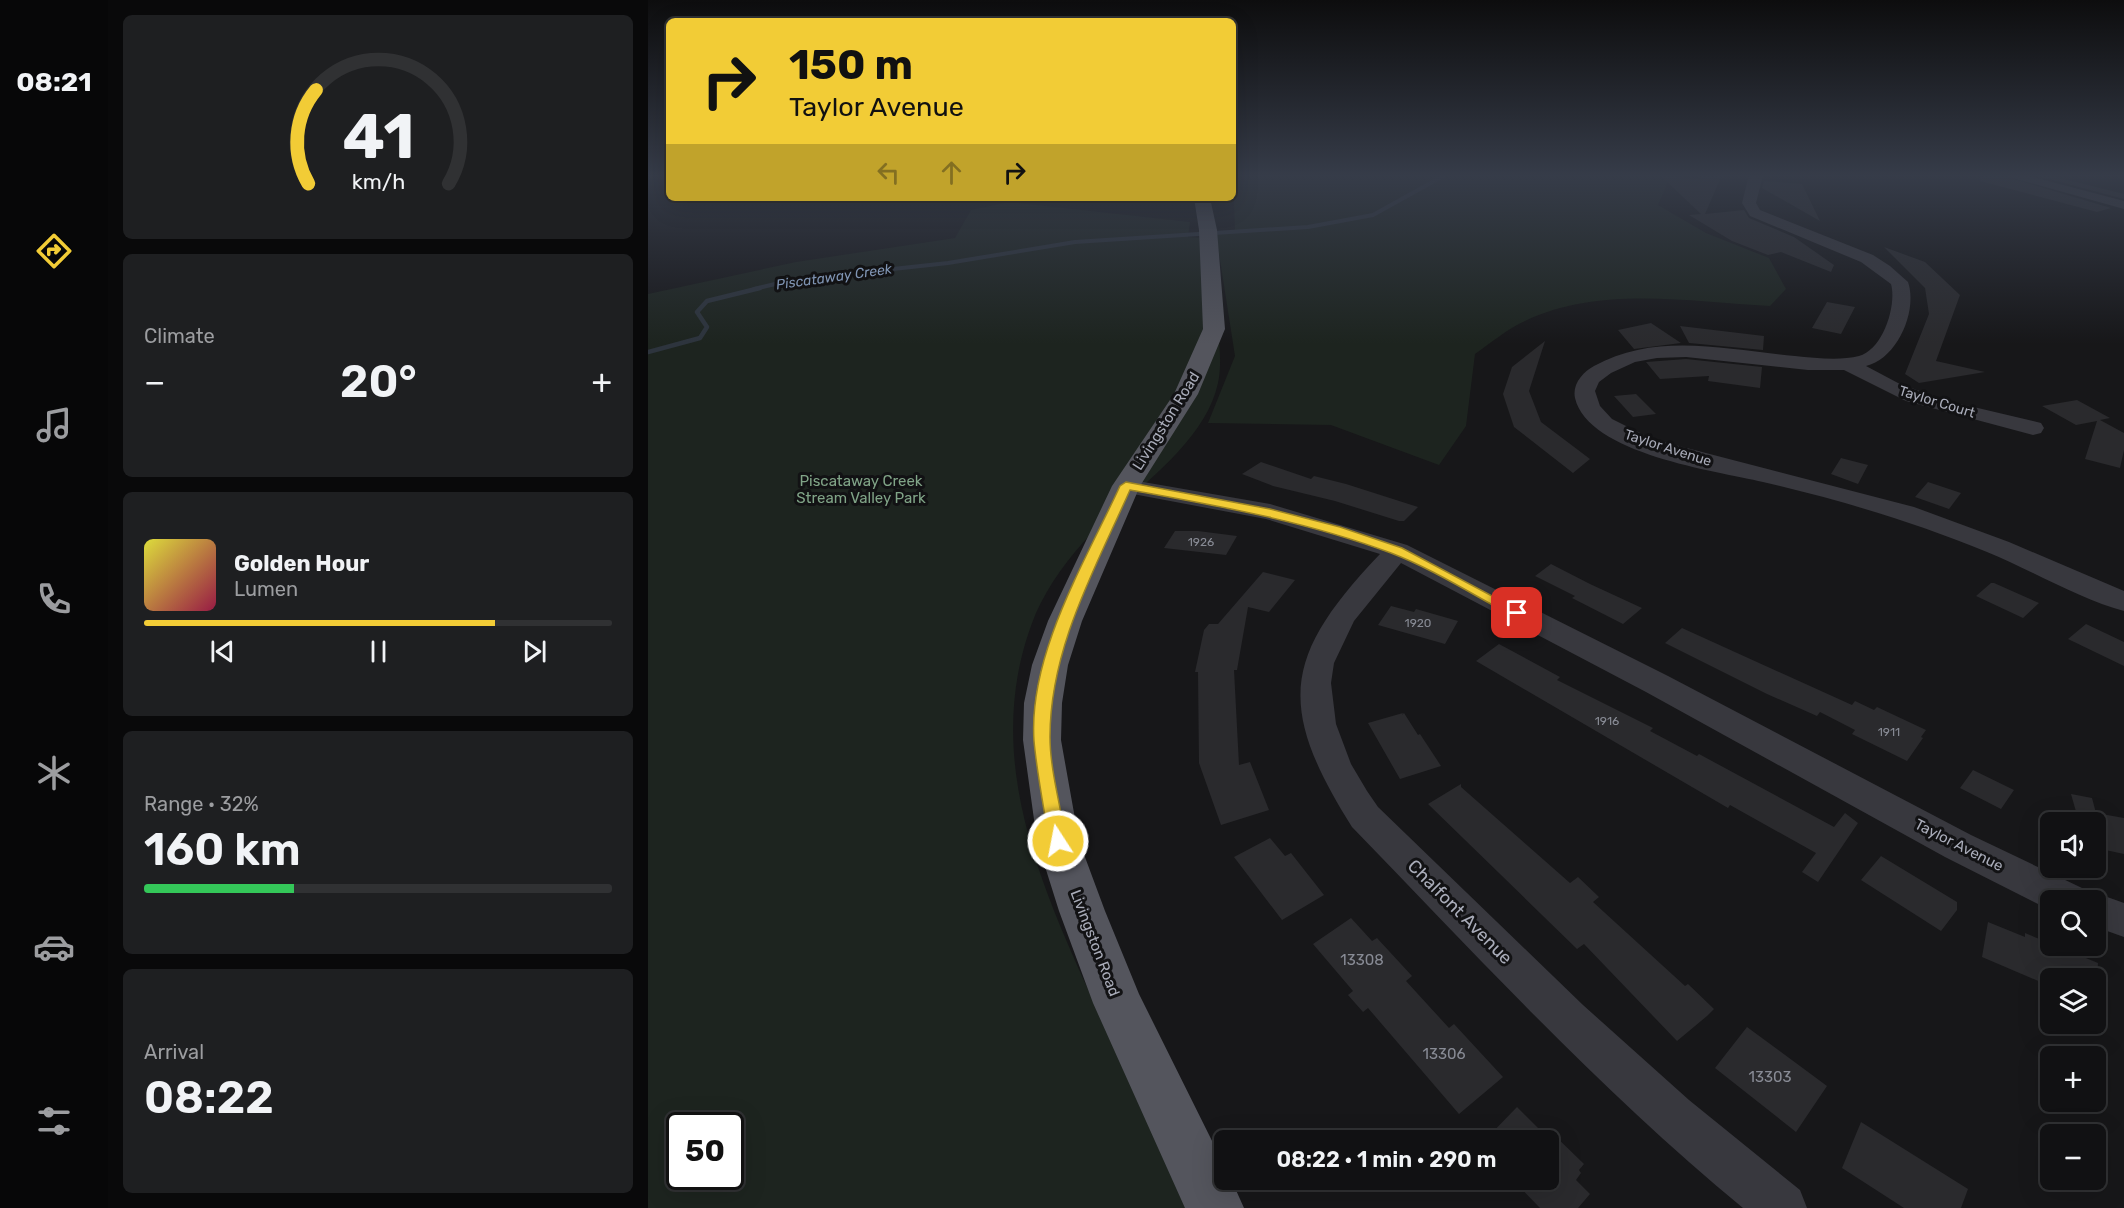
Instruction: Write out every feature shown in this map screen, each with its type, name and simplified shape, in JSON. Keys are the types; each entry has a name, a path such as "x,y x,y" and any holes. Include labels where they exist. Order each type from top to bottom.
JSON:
{"main road":[{"name":"Livingston Road","path":"1207,231 1214,329 1202,362 1186,394 1126,486 1065,621 1050,665 1043,721 1046,782 1058,841 1082,911 1118,1003 1215,1208"}],"street":[{"name":"Taylor Avenue","path":"1798,231 1870,262 1899,282 1902,308 1887,342 1874,357 1848,364 1802,364 1704,353 1656,353 1630,357 1610,365 1592,377 1585,393 1592,410 1608,427 1657,447 1896,509 1984,542 2124,602"},
{"name":"Taylor Court","path":"1848,364 1879,382 1916,398 2032,428"},
{"name":"Taylor Avenue","path":"1126,486 1270,512 1398,551 1657,684 1958,846 2048,890"},
{"name":"Chalfont Avenue","path":"1398,551 1367,584 1343,617 1319,662 1316,686 1327,749 1352,798 1365,817 1581,1033 1733,1170 1782,1208"},
{"path":"2106,914 2124,920"}],"green space":[{"name":"Piscataway Creek Stream Valley Park","path":"959,231 1189,231 1188,237 1203,238 1216,311 1220,351 1218,383 1211,405 1199,426 1183,446 1091,534 1053,581 1036,613 1020,666 1013,719 1016,771 1025,823 1040,874 1081,973 1190,1208 648,1208 648,294 796,262 955,238"},
{"path":"1703,231 1769,258 1786,289 1770,306 1677,299 1614,299 1554,310 1518,324 1475,354 1466,426 1439,465 1331,425 1208,423 1235,356 1216,234 1235,232"}],"building":[{"path":"1716,231 1781,231 1794,237 1834,265 1831,272 1781,252 1768,255 1732,241"},
{"path":"1884,247 1925,262 1960,295 1936,361 1985,372 1919,383 1905,374 1929,314 1925,288"},
{"path":"1827,302 1855,307 1841,334 1812,328"},
{"path":"1651,323 1681,343 1634,349 1618,330"},
{"path":"1680,326 1764,336 1763,350 1689,343"},
{"path":"1545,341 1529,391 1541,422 1590,459 1573,473 1514,427 1503,394 1512,367"},
{"path":"1686,359 1762,367 1760,388 1708,381 1709,376 1660,379 1646,362"},
{"path":"1636,394 1656,414 1633,417 1614,396"},
{"path":"2077,400 2110,418 2100,420 2124,433 2124,450 2120,468 2085,459 2097,421 2076,425 2042,406"},
{"path":"1841,458 1868,465 1858,484 1831,474"},
{"path":"1261,462 1311,479 1314,476 1346,484 1418,507 1404,521 1399,521 1335,501 1273,486 1242,474"},
{"path":"1928,482 1961,493 1949,509 1915,497"},
{"path":"1175,531 1198,531 1237,536 1226,555 1164,548"},
{"path":"1551,564 1642,608 1623,624 1535,576"},
{"path":"1263,572 1295,580 1269,612 1248,607 1237,670 1234,670 1239,765 1250,762 1269,810 1221,825 1199,763 1198,672 1195,672 1204,630 1209,624 1218,624"},
{"path":"1991,583 2039,603 2023,618 1976,596"},
{"path":"1391,606 1414,612 1416,609 1458,621 1445,644 1378,625"},
{"path":"2086,624 2124,642 2124,666 2068,639"},
{"path":"1682,628 1852,705 1855,701 1874,710 1877,707 1926,730 1921,737 1923,738 1907,761 1852,734 1855,730 1820,712 1817,716 1767,694 1665,643"},
{"path":"1499,644 1560,677 1557,680 1653,728 1650,731 1697,756 1699,754 1834,827 1845,813 1858,823 1818,882 1802,872 1816,853 1730,805 1728,808 1476,661"},
{"path":"1403,713 1402,715 1404,713 1441,766 1400,779 1368,723"},
{"path":"1973,770 2014,790 2001,809 1960,788"},
{"path":"1461,784 1461,787 1570,883 1578,877 1599,897 1593,902 1685,986 1688,984 1714,1009 1677,1041 1584,944 1577,949 1428,804"},
{"path":"2071,794 2092,798 2096,812 2076,812"},
{"path":"2106,815 2124,818 2124,854 2106,850"},
{"path":"1270,838 1285,856 1291,853 1324,895 1282,920 1234,857"},
{"path":"1881,856 1957,902 1957,910 1941,931 1861,880"},
{"path":"1351,918 1372,941 1377,938 1412,976 1406,981 1449,1028 1454,1024 1503,1077 1459,1114 1368,1008 1363,1012 1348,995 1353,991 1313,944"},
{"path":"1988,922 2025,937 2025,933 2040,939 2040,956 2081,956 2098,963 2098,968 2040,968 2040,982 1982,957"},
{"path":"1747,1027 1827,1086 1796,1132 1715,1068"},
{"path":"1517,1107 1540,1130 1495,1130"},
{"path":"1861,1122 1968,1189 1961,1208 1904,1208 1842,1168"},
{"path":"1559,1140 1584,1164 1576,1180 1590,1194 1578,1208 1540,1208 1523,1190 1559,1190"}],"waterway":[{"name":"Piscataway Creek","path":"754,289 792,280 948,263 1075,242 1240,231"},
{"name":"Piscataway Creek","path":"648,352 700,338 707,327 697,312 707,301 760,288"}],"route":[{"path":"1058,841 1046,782 1042,740 1043,703 1050,665 1065,621 1126,486 1270,512 1336,530 1398,551 1517,613"}]}
